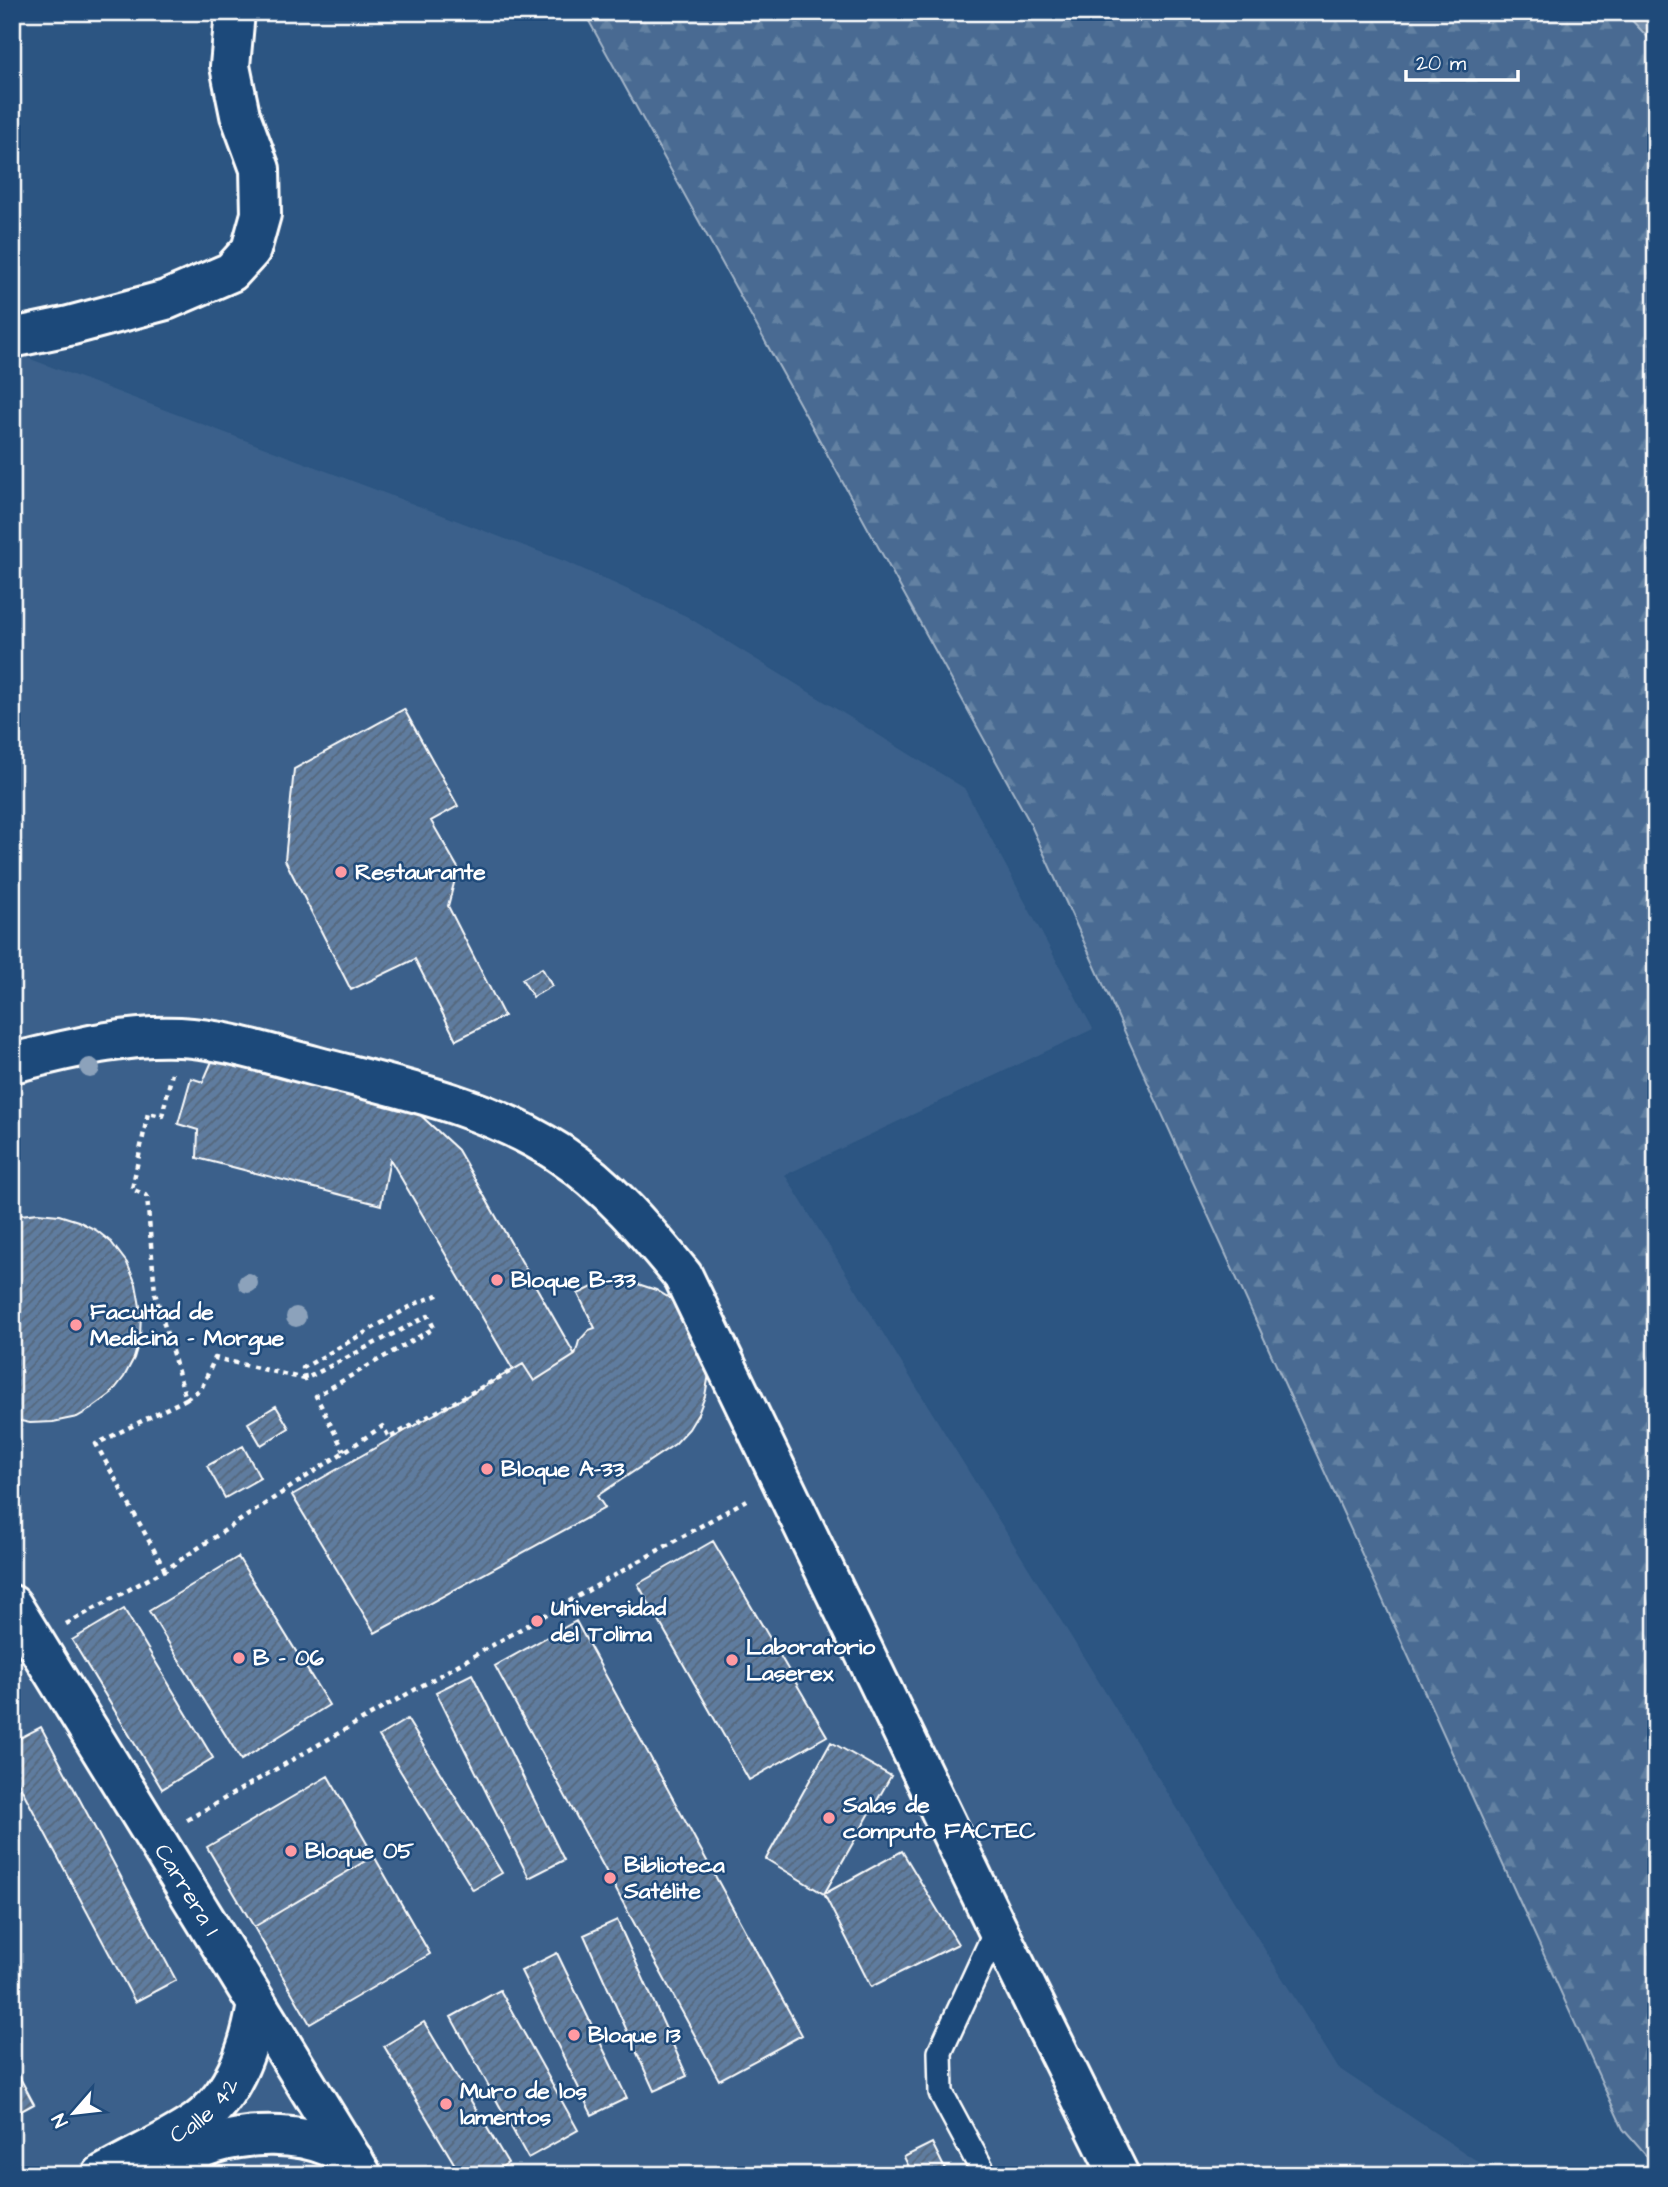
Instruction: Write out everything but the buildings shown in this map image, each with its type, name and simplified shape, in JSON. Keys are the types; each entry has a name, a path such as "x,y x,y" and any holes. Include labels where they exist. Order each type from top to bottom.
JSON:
{"street":[{"path":"12,338 166,300 231,272 251,250 261,214 260,169 240,115 230,66 235,12"},
{"path":"12,1063 87,1045 138,1038 180,1037 229,1044 453,1102 508,1125 560,1154 627,1209 683,1276 1119,2175"},
{"name":"Carrera 1","path":"12,1605 358,2168"},
{"name":"Calle 42","path":"102,2175 198,2121 222,2095 239,2069 251,2039 257,2004"},
{"name":"Calle 42","path":"147,2175 212,2144 251,2137 278,2136 331,2147 358,2168"}],"lane":[{"path":"985,2175 941,2093 940,2052 997,1928"}],"path":[{"path":"180,1037 162,1115 149,1113 132,1189 147,1196 155,1293 186,1399"},
{"path":"305,1379 303,1368 415,1304 440,1294"},
{"path":"165,1570 96,1444 201,1389 215,1358 305,1379 428,1316 434,1328 316,1396 344,1451"},
{"path":"35,1642 165,1570 383,1426 389,1438 513,1370"},
{"path":"155,1838 782,1480"}],"shaded area":[{"path":"1624,12 1656,12 1656,46"},
{"name":"Universidad del Tolima","path":"12,352 569,563 686,616 964,788 1093,1029 785,1175 1338,2068 1498,2175 12,2175"}],"green space":[{"path":"584,12 1656,12 1656,2167 1623,2129 1029,821"}],"place":[{"name":"Restaurante","path":"341,872"},
{"name":"Bloque B-33","path":"497,1280"},
{"name":"Facultad de Medicina - Morgue","path":"76,1325"},
{"name":"Bloque A-33","path":"487,1469"},
{"name":"Universidad del Tolima","path":"537,1621"},
{"name":"B - 06","path":"239,1658"},
{"name":"Laboratorio Laserex","path":"732,1660"},
{"name":"Salas de computo FACTEC","path":"829,1818"},
{"name":"Bloque 05","path":"291,1851"},
{"name":"Biblioteca Satélite","path":"610,1878"},
{"name":"Bloque 13","path":"574,2035"},
{"name":"Muro de los lamentos","path":"446,2104"}]}
